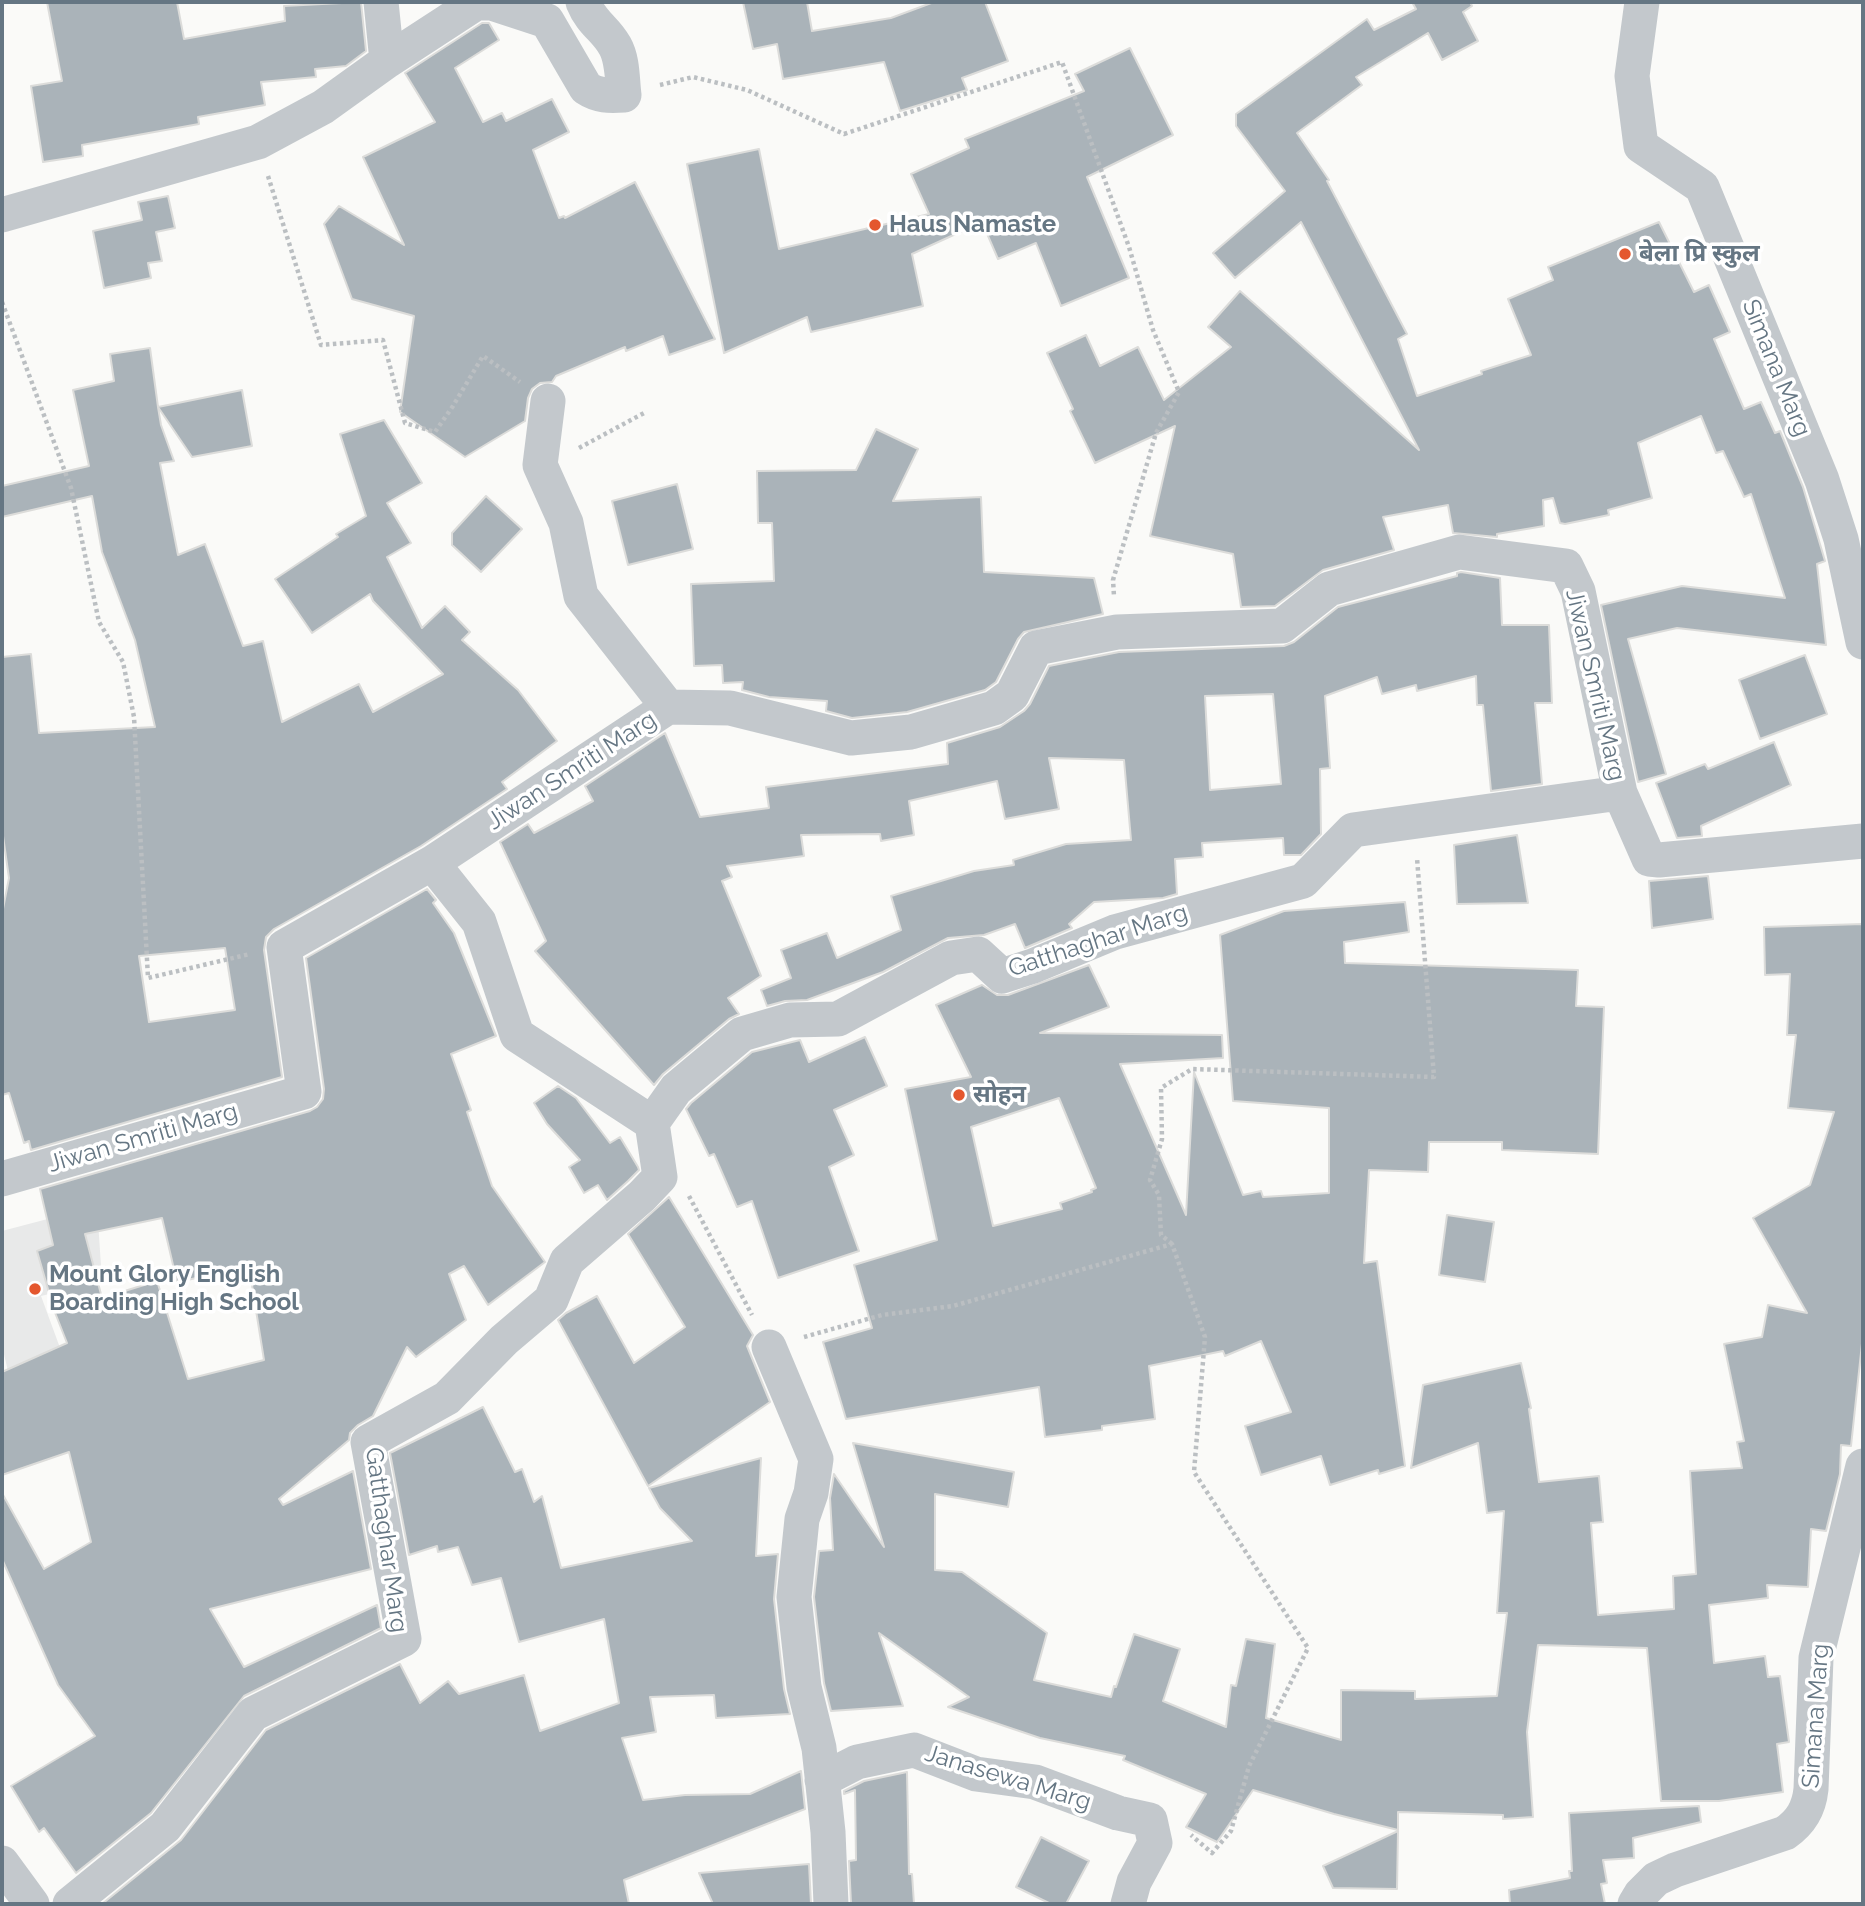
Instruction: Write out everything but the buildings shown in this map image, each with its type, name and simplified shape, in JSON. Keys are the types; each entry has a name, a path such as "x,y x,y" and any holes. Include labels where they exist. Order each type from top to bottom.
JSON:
{"street":[{"path":"381,2 387,61"},
{"path":"2,215 258,142 323,107 387,61 476,4 492,3 547,21 586,88 594,94 604,96 624,95 621,64 616,47 589,16 583,2"},
{"name":"Simana Marg","path":"1642,2 1632,76 1640,146 1702,187 1822,480 1841,539 1863,642"},
{"path":"548,401 540,465 566,523 580,596 668,708"},
{"name":"Jiwan Smriti Marg","path":"2,1179 304,1092 284,947 432,863 668,708 730,708 851,738 911,732 994,708 1012,695 1036,648 1117,632 1282,626 1329,589 1459,552 1566,566 1578,590 1620,793 1649,859 1653,861 1863,841"},
{"name":"Gatthaghar Marg","path":"70,1904 165,1827 253,1714 404,1639 368,1442 447,1398 504,1340 551,1300 567,1261 660,1177 652,1124 676,1089 743,1034 790,1020 838,1019 951,958 978,954 1002,976 1034,966 1115,932 1303,881 1353,830 1620,793"},
{"path":"432,863 479,922 517,1035 652,1124"},
{"path":"769,1347 816,1459 811,1493 802,1519 794,1597 804,1687 819,1748 828,1832 831,1904"},
{"name":"Simana Marg","path":"1635,1904 1656,1879 1785,1833 1804,1815 1810,1802 1811,1789 1816,1658 1863,1466"},
{"name":"Janasewa Marg","path":"822,1780 857,1762 914,1750 976,1774 1035,1782 1118,1813 1150,1821"},
{"path":"1128,1904 1134,1882 1155,1843 1150,1821"},
{"path":"2,1863 32,1904"}],"path":[{"path":"624,95 693,77 747,90 844,134 1062,62 1129,247 1153,330 1179,392 1156,433 1113,580 1117,632"},
{"path":"258,142 321,345 383,340 405,423 435,432 483,356 548,401"},
{"path":"2,302 71,488 99,622 123,662 134,717 148,978 284,947"},
{"path":"540,465 592,443 644,413"},
{"path":"1150,1821 1176,1821 1212,1853 1231,1830 1249,1766 1308,1648 1194,1472 1205,1337 1172,1244 1161,1235 1159,1195 1150,1180 1162,1139 1161,1088 1192,1069 1434,1077 1414,822"},
{"path":"688,1195 769,1347 882,1315 953,1306 1172,1244"}],"shaded area":[{"name":"Mount Glory English Boarding High School","path":"97,1206 102,1281 41,1296 63,1356 17,1377 2,1380 2,1373 8,1371 2,1346 2,1231","holes":["80,1217 46,1282 37,1251 53,1245 48,1224"]}],"place":[{"name":"Haus Namaste","path":"875,225"},
{"name":"बेला प्रि स्कुल","path":"1625,254"},
{"name":"सोहन","path":"959,1095"},
{"name":"Mount Glory English Boarding High School","path":"35,1289"}]}
